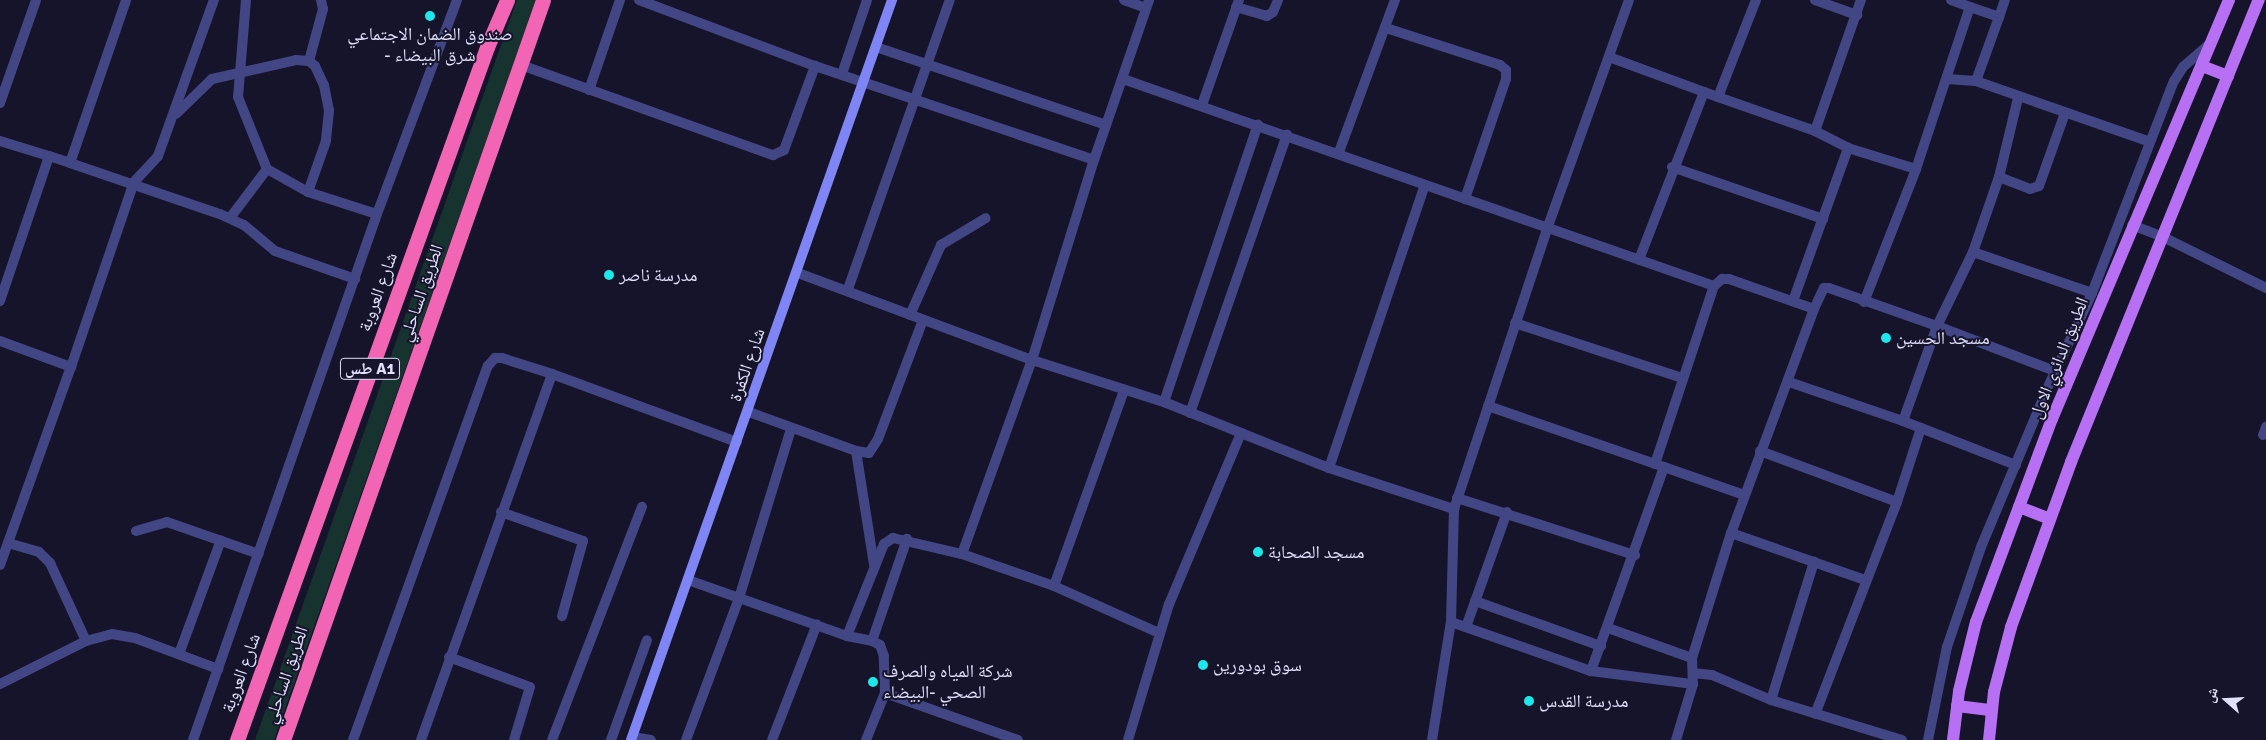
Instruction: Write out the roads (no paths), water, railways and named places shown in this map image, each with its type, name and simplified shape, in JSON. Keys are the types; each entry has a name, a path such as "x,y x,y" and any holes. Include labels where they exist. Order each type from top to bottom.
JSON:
{"highway":[{"name":"شارع العروبة","path":"237,740 486,46 508,0"},
{"name":"الطريق الساحلي","path":"283,740 543,0"}],"main road":[{"name":"الطريق الدائري الاول","path":"1953,740 1957,706 1976,622 2132,226 2214,40 2229,0"},
{"path":"1989,740 1992,710 2010,627 2050,519 2259,0"},
{"path":"2202,66 2228,76"},
{"path":"2020,507 2050,519"},
{"path":"1957,706 1992,710"}],"street":[{"path":"0,103 36,0"},
{"path":"70,163 126,0"},
{"path":"0,565 71,367 134,182 158,156 214,0"},
{"path":"246,0 238,76 238,97 267,169 308,192 377,214"},
{"path":"309,61 323,9 321,0"},
{"path":"194,740 377,214 457,0"},
{"path":"589,90 620,0"},
{"path":"639,0 863,83 916,99 1094,160"},
{"path":"842,74 868,0"},
{"name":"شارع الكفرة","path":"632,738 749,412 764,360 798,273 892,0"},
{"path":"848,289 950,0"},
{"path":"962,554 1032,360 1094,160 1148,4 1124,0"},
{"path":"1202,105 1237,4 1267,16 1273,12 1278,0"},
{"path":"1339,152 1395,0"},
{"path":"1432,740 1451,622 1454,509 1547,229 1629,0"},
{"path":"1718,97 1756,0"},
{"path":"1815,0 1857,15"},
{"path":"1815,131 1861,0"},
{"path":"1951,0 1999,17"},
{"path":"1976,81 2005,0"},
{"path":"1864,302 1916,170 1970,7"},
{"path":"1386,28 1500,65 1506,70 1506,79 1465,199"},
{"path":"1928,740 1947,647 1981,547 2055,371 2092,293 2174,81 2183,68 2214,40"},
{"path":"876,47 1106,125"},
{"path":"1609,57 1815,131 1848,148 1916,170"},
{"path":"172,118 207,83 296,60 309,61 315,66 324,84 329,112 326,141 308,192"},
{"path":"521,65 773,155 784,150 815,66"},
{"path":"1123,79 1339,152 1547,229 1714,286"},
{"path":"1947,79 1976,81 2018,98 2150,142"},
{"path":"1639,260 1672,168 1704,92"},
{"path":"1903,421 1937,326 1972,252 1999,177 2018,98"},
{"path":"1999,177 2030,189 2039,186 2065,113"},
{"path":"1164,402 1258,124"},
{"path":"1190,413 1287,134"},
{"path":"0,141 134,182 230,218 244,225 274,251 355,279"},
{"path":"1793,301 1848,148"},
{"path":"0,300 49,156"},
{"path":"1672,168 1823,219"},
{"path":"230,218 267,169"},
{"path":"1329,468 1426,185"},
{"path":"910,315 941,245 986,218"},
{"path":"2132,226 2163,237 2266,286"},
{"path":"1972,252 2092,293"},
{"path":"798,273 848,289 910,315 1032,360 1164,402 1329,468 1454,509"},
{"path":"1591,670 1635,554 1682,378 1714,286 1722,279 1729,279 1814,309"},
{"path":"1676,740 1693,684 1692,658 1731,532 1760,451 1789,382 1814,309 1824,288 1829,288 1864,302 1937,326 2055,371"},
{"path":"749,412 856,452 869,453 874,447 923,320"},
{"path":"1515,323 1682,378"},
{"path":"0,341 71,367"},
{"path":"353,740 488,366 495,358 502,358 552,374 737,442"},
{"path":"421,740 449,657 552,374"},
{"path":"1789,382 1903,421 2016,465"},
{"path":"1054,586 1124,390"},
{"path":"1488,406 1744,496"},
{"path":"686,740 739,598 791,428"},
{"path":"1816,714 1865,580 1897,502 1921,428"},
{"path":"1128,740 1159,633 1241,433"},
{"path":"1760,451 1897,502"},
{"path":"856,452 874,566"},
{"path":"1457,498 1507,512 1635,554"},
{"path":"552,740 642,507"},
{"path":"501,512 583,541 562,616"},
{"path":"1466,627 1507,512"},
{"path":"136,531 167,522 259,554"},
{"path":"1731,532 1865,580"},
{"path":"847,636 874,566 888,539 907,539 962,554 1054,586 1159,633"},
{"path":"872,641 907,539"},
{"path":"179,654 221,540"},
{"path":"8,543 39,552 50,563 86,642"},
{"path":"1771,700 1814,562"},
{"path":"688,580 847,636 872,641 880,645 884,656 885,693 866,740"},
{"path":"1475,601 1601,646"},
{"path":"1451,622 1591,670 1693,684"},
{"path":"772,740 816,624"},
{"path":"1608,628 1692,658"},
{"path":"0,684 86,642 112,634 123,634 218,669"},
{"path":"611,740 647,640"},
{"path":"449,657 530,687 514,740"},
{"path":"1693,673 1712,675 1771,700 1902,740"},
{"path":"885,693 1018,740"},
{"path":"632,738 651,740"}],"place":[{"name":"صندوق الضمان الاجتماعي - شرق البيضاء","path":"430,16"},
{"name":"مدرسة ناصر","path":"609,275"},
{"name":"مسجد الحسين","path":"1886,338"},
{"name":"مسجد الصحابة","path":"1258,552"},
{"name":"سوق بودورين","path":"1203,665"},
{"name":"شركة المياه والصرف الصحي -البيضاء","path":"873,682"},
{"name":"مدرسة القدس","path":"1529,701"}]}
